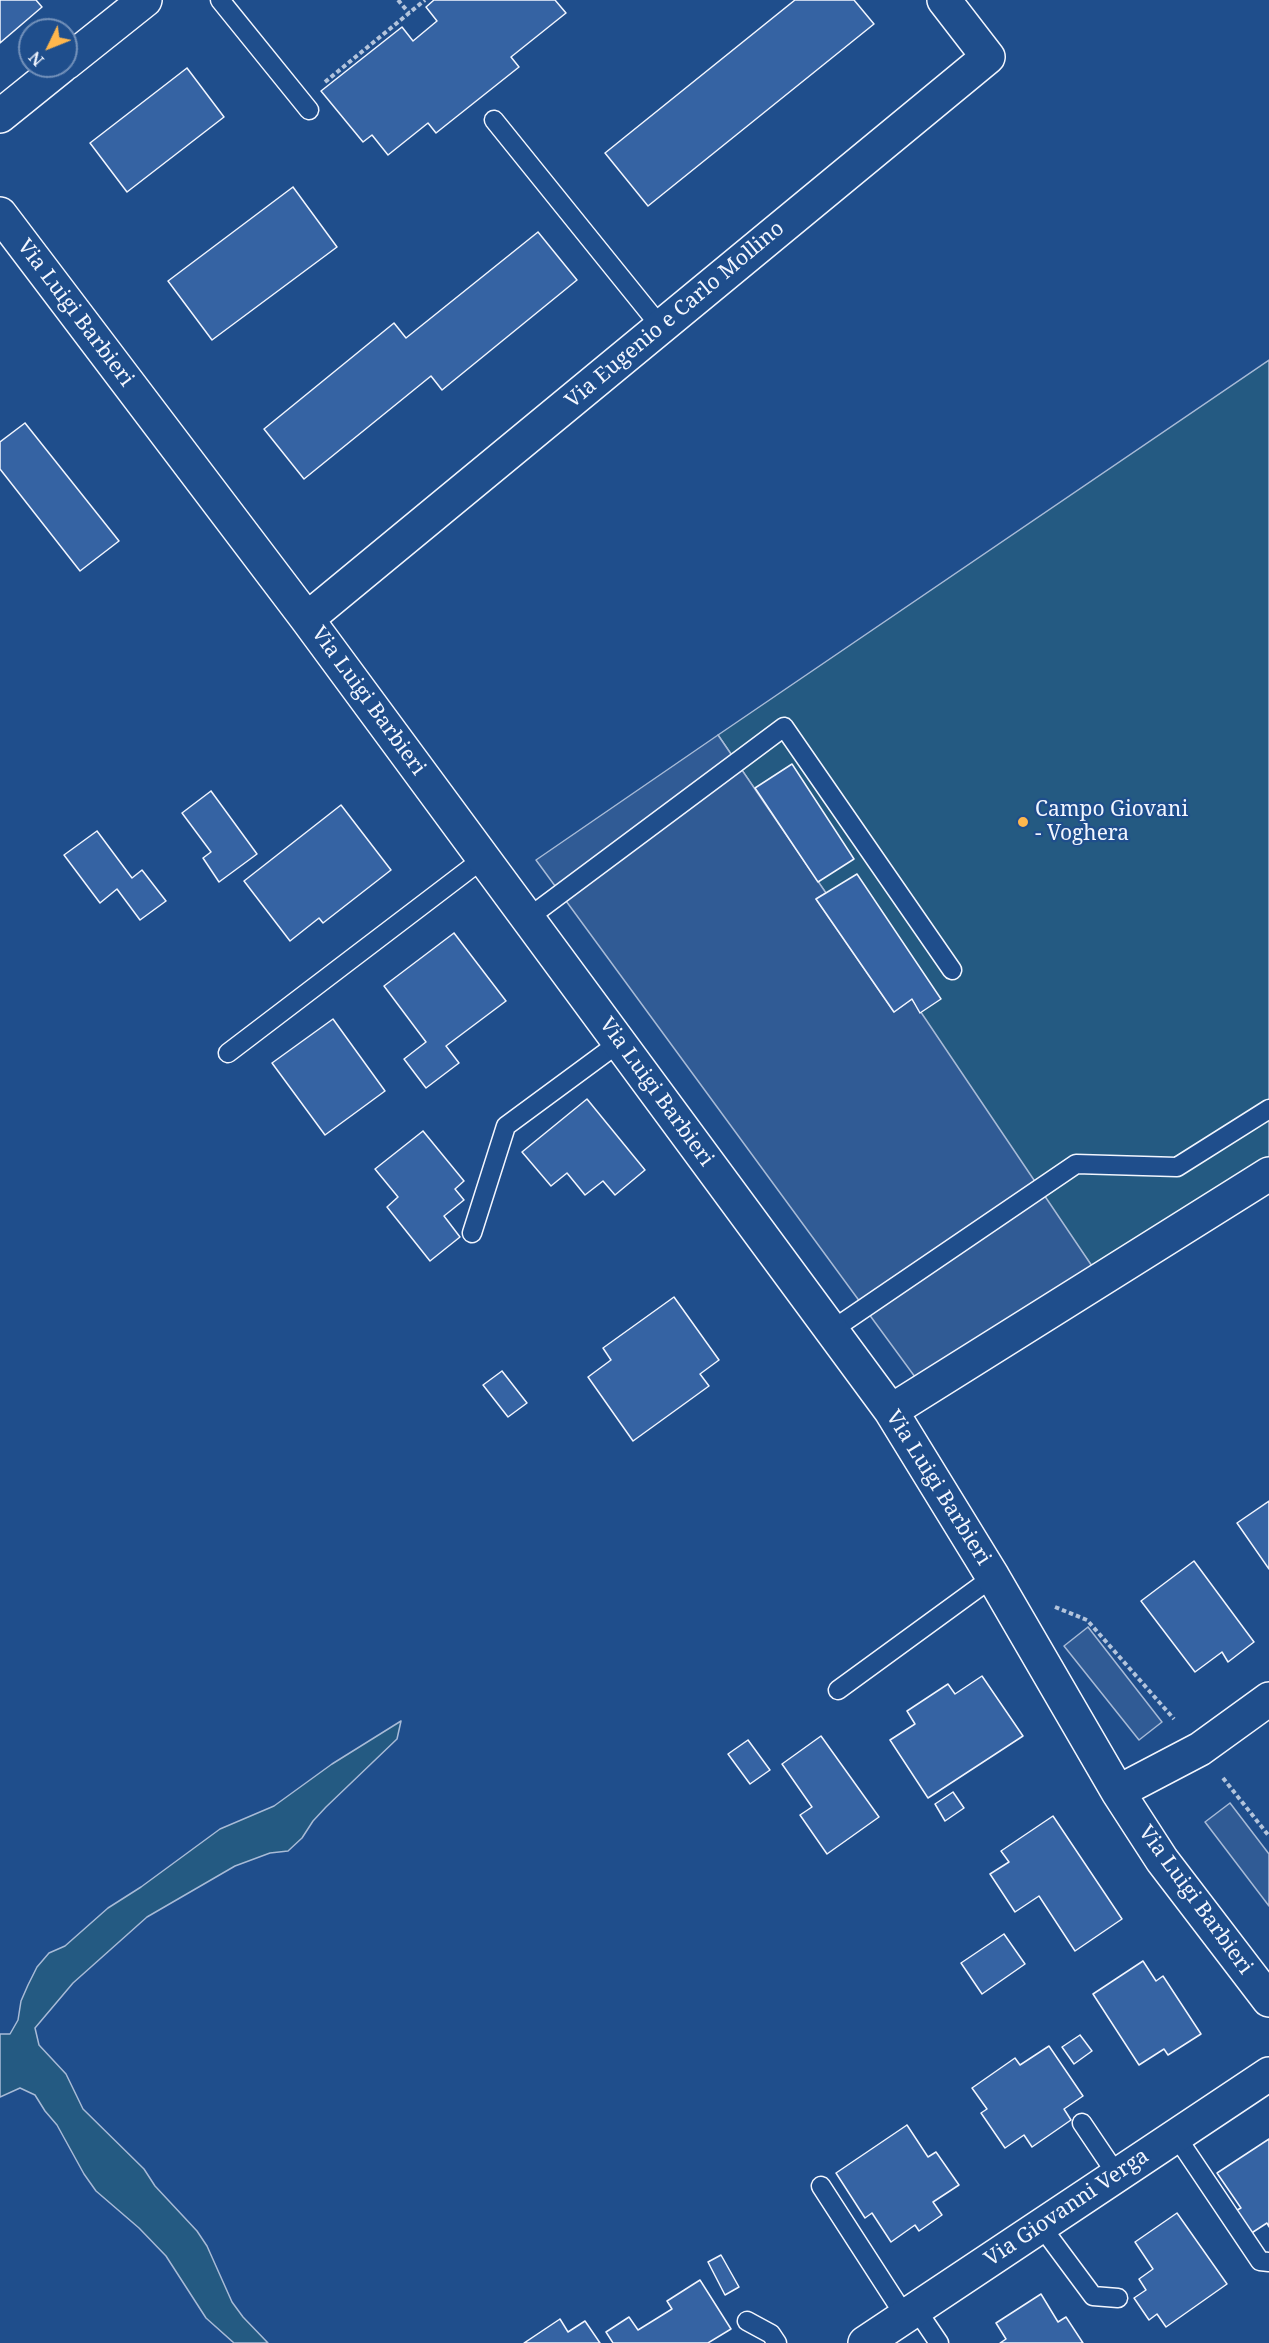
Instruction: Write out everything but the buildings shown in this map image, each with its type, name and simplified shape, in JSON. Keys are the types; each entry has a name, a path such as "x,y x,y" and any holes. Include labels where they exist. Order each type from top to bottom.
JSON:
{"street":[{"path":"78,53 145,0"},
{"name":"Via Eugenio e Carlo Mollino","path":"307,619 988,57 944,0"},
{"path":"0,116 47,78"},
{"name":"Via Luigi Barbieri","path":"0,214 307,619 891,1411 993,1577 1118,1792 1162,1860 1269,2000"},
{"path":"891,1411 1269,1174"},
{"path":"1118,1792 1200,1749 1269,1699"},
{"name":"Via Giovanni Verga","path":"865,2343 1269,2074"}],"lane":[{"path":"220,0 305,106"},
{"path":"494,120 661,327"},
{"path":"528,918 784,727 952,970"},
{"path":"228,1053 484,858"},
{"path":"472,1233 506,1126 620,1042"},
{"path":"832,1330 1076,1164 1177,1167 1269,1109"},
{"path":"838,1690 993,1577"},
{"path":"1082,2123 1117,2175"},
{"path":"1176,2136 1260,2261 1269,2262"},
{"path":"822,2186 911,2312 939,2343"},
{"path":"1041,2226 1093,2296 1118,2298"},
{"path":"747,2321 771,2334 777,2343"}],"path":[{"path":"398,0 409,13"},
{"path":"305,106 425,0"},
{"path":"1045,1603 1088,1620 1200,1749 1269,1836"}],"shaded area":[{"name":"Campo Giovani - Voghera","path":"1269,360 1269,1161 1096,1272 818,882 718,735"},
{"path":"718,735 826,893 816,899 894,1012 912,999 1096,1272 918,1381 536,860"},
{"path":"1088,1627 1162,1722 1139,1740 1064,1646"},
{"path":"401,1721 397,1739 326,1807 302,1838 288,1851 270,1853 235,1866 147,1917 73,1983 35,2028 39,2045 66,2074 83,2109 144,2169 155,2186 197,2231 207,2246 232,2302 268,2343 234,2343 206,2318 166,2256 139,2228 96,2191 57,2125 35,2095 20,2088 0,2097 0,2034 10,2034 18,2020 21,2001 28,1985 37,1967 49,1953 65,1946 108,1908 141,1887 220,1829 274,1806 332,1764"},
{"path":"1230,1803 1269,1854 1269,1906 1205,1822"}],"place":[{"name":"Campo Giovani - Voghera","path":"1023,822"}]}
